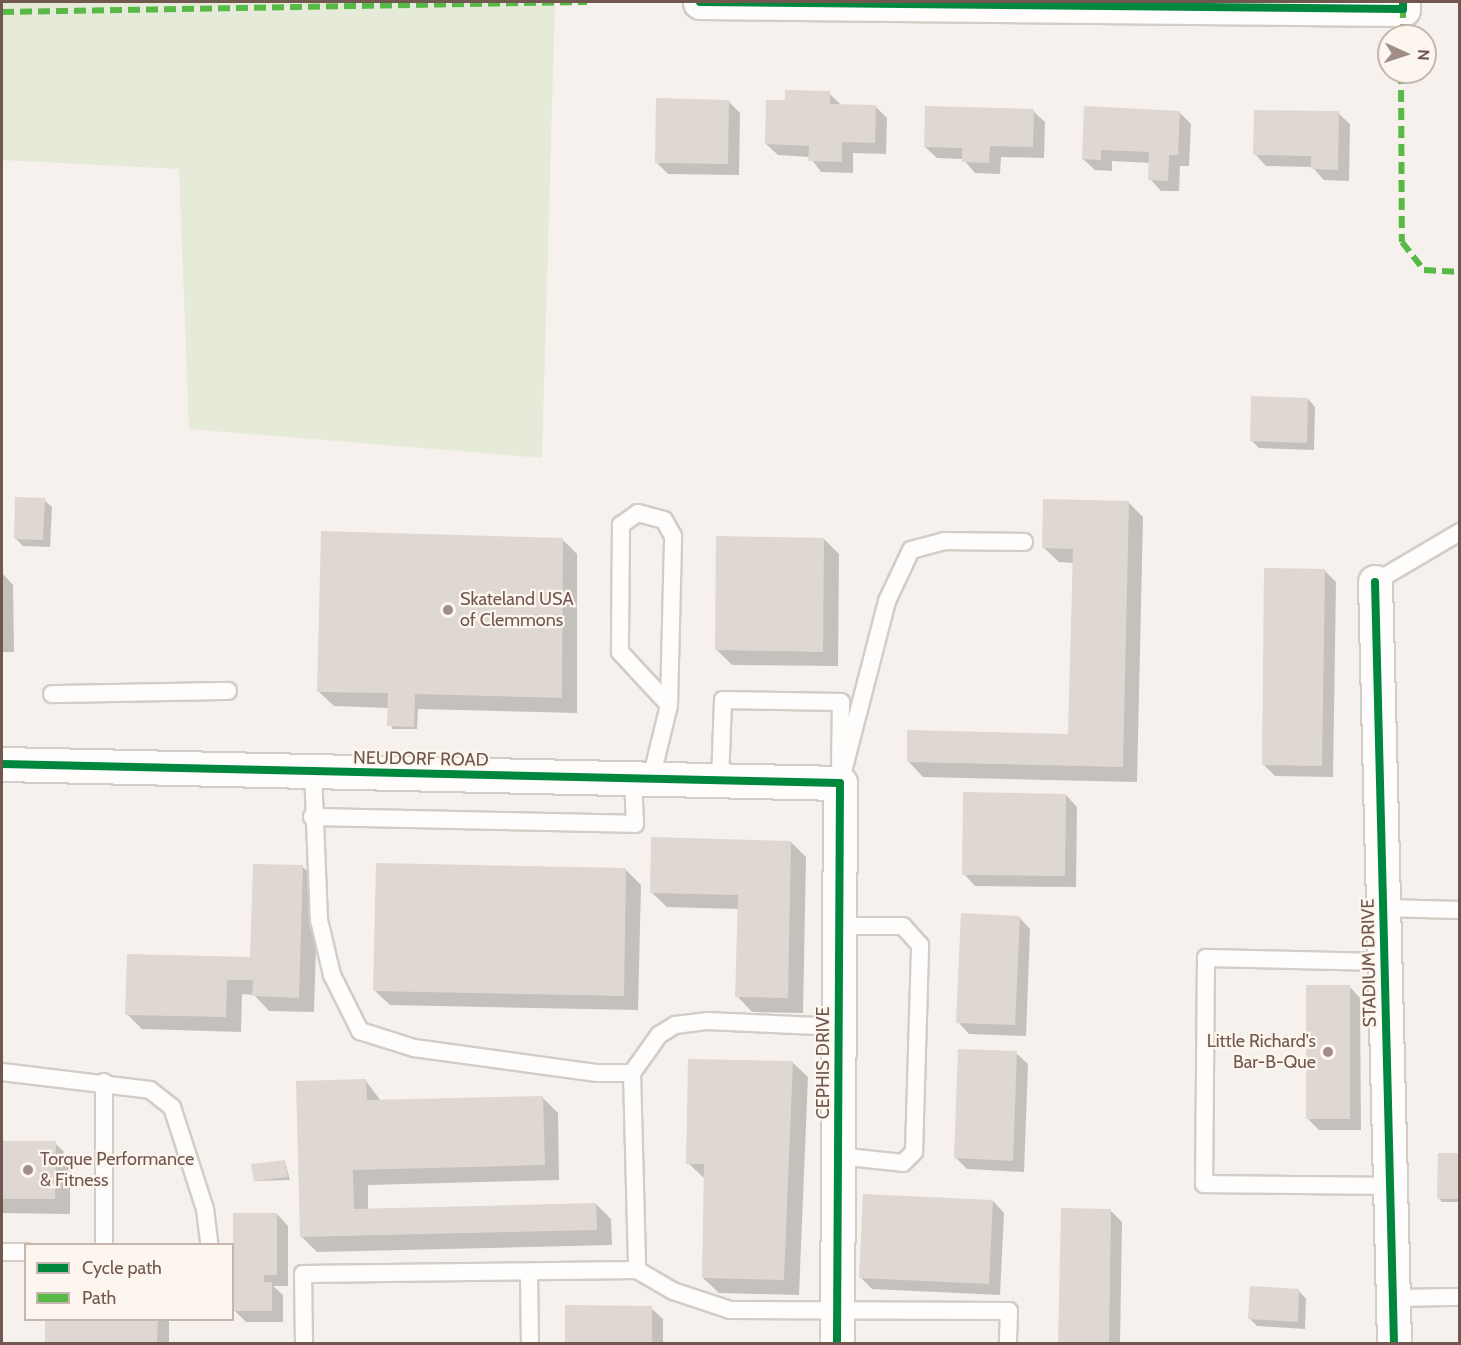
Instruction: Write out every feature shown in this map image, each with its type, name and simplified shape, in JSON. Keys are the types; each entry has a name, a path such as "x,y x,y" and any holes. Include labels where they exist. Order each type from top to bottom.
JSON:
{"street":[{"path":"700,2 1403,5"},
{"name":"STADIUM DRIVE","path":"1375,582 1394,1344"},
{"name":"NEUDORF ROAD","path":"2,764 840,783"},
{"name":"CEPHIS DRIVE","path":"837,1344 840,783"}],"lane":[{"path":"312,817 635,824 642,779 669,705 673,536 664,520 652,514 638,513 621,525 620,652 625,662 669,705"},
{"path":"1375,582 1460,532"},
{"path":"840,783 887,601 911,550 944,541 1024,542"},
{"path":"52,694 228,691"},
{"path":"720,782 723,700 841,702 840,783"},
{"path":"313,771 312,817 319,920 332,975 360,1030 459,1054 548,1068 632,1073"},
{"path":"1383,908 1460,910"},
{"path":"838,1156 903,1163 914,1152 920,945 903,926 839,926"},
{"path":"1384,962 1206,958 1204,1184 1390,1186"},
{"path":"637,1270 632,1073 659,1035 675,1025 707,1021 838,1027"},
{"path":"2,1071 104,1082 150,1090 172,1107 206,1209 209,1243"},
{"path":"104,1082 104,1243"},
{"path":"2,1252 24,1252"},
{"path":"304,1344 303,1274 529,1274 637,1270 673,1290 730,1310 1009,1311 1008,1344"},
{"path":"529,1274 530,1344"},
{"path":"1393,1298 1460,1297"}],"green space":[{"path":"2,2 555,2 542,458 189,429 179,169 2,160"}],"building":[{"path":"785,90 830,91 830,104 876,105 875,143 842,142 842,162 808,161 809,146 765,144 766,100 785,100"},
{"path":"656,98 729,100 728,164 655,163"},
{"path":"925,106 1034,109 1033,147 990,146 989,163 962,162 962,148 924,147"},
{"path":"1084,106 1180,111 1178,155 1169,155 1168,181 1148,180 1149,152 1101,150 1101,160 1082,159"},
{"path":"1254,110 1339,111 1338,170 1311,169 1311,156 1253,155"},
{"path":"1251,396 1308,398 1307,443 1250,441"},
{"path":"15,497 45,498 43,540 14,539"},
{"path":"1043,499 1129,501 1123,767 907,762 907,730 1068,734 1073,549 1042,548"},
{"path":"321,531 563,538 562,698 415,694 414,727 387,726 388,693 317,692"},
{"path":"716,536 824,538 823,652 715,650"},
{"path":"1264,568 1325,569 1322,766 1262,765"},
{"path":"963,792 1066,794 1065,876 962,875"},
{"path":"651,837 791,841 788,998 735,997 738,895 650,893"},
{"path":"376,863 626,868 624,996 373,991"},
{"path":"253,864 303,865 299,998 252,996 253,980 227,980 226,1017 125,1015 127,954 250,957"},
{"path":"961,913 1020,916 1015,1025 956,1023"},
{"name":"Little Richard's Bar-B-Que","path":"1306,985 1350,985 1350,1119 1306,1119"},
{"path":"958,1049 1017,1051 1013,1161 954,1158"},
{"path":"688,1059 793,1061 784,1280 702,1278 704,1164 686,1164"},
{"path":"366,1079 367,1100 543,1096 545,1165 353,1170 354,1209 596,1203 597,1230 300,1237 296,1081"},
{"name":"Torque Performance & Fitness","path":"2,1141 56,1141 55,1199 2,1199"},
{"path":"1438,1153 1460,1153 1460,1199 1437,1199"},
{"path":"285,1160 288,1177 254,1181 251,1164"},
{"path":"863,1194 993,1200 989,1284 859,1278"},
{"path":"1061,1208 1111,1209 1109,1344 1058,1344"},
{"path":"233,1213 277,1213 277,1275 264,1275 264,1282 272,1282 272,1311 234,1311"},
{"path":"1250,1286 1299,1289 1298,1322 1248,1319"},
{"path":"565,1305 652,1306 652,1344 565,1344"},
{"path":"45,1321 158,1321 157,1344 45,1344"}],"marked path":[{"path":"2,12 587,2"},
{"path":"1403,9 1403,24"},
{"path":"1401,84 1402,242 1424,270 1460,272"}],"cycle path":[{"path":"700,2 1403,9 1403,2"},
{"path":"1375,582 1394,1344"},
{"path":"2,764 840,783 837,1344"}],"place":[{"name":"Skateland USA of Clemmons","path":"448,610"},
{"name":"Little Richard's Bar-B-Que","path":"1328,1052"},
{"name":"Torque Performance & Fitness","path":"28,1170"}]}
